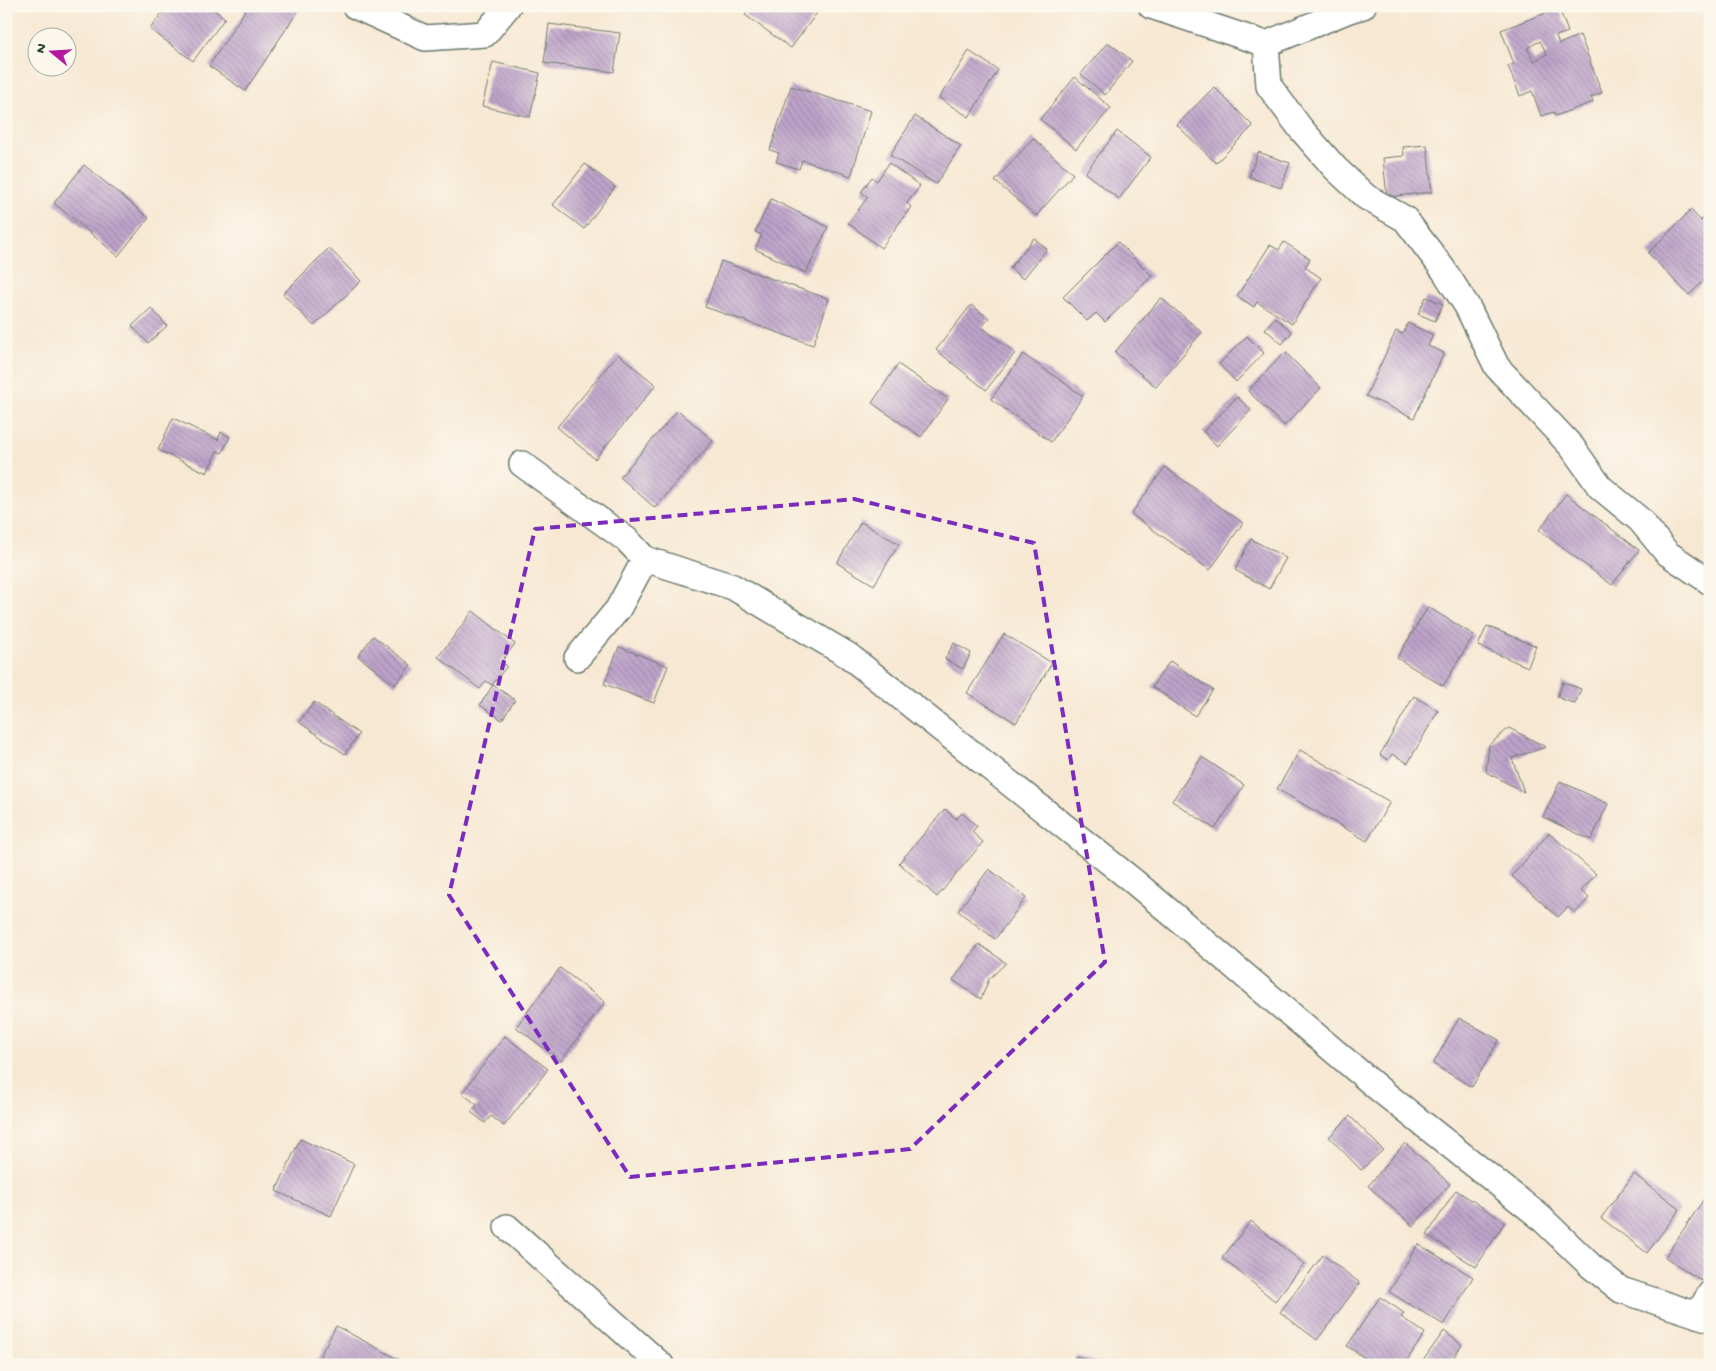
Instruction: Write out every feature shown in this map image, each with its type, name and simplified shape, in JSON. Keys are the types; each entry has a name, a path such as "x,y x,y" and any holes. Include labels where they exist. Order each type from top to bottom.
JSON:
{"street":[{"path":"355,6 425,38 485,34 508,6"},
{"path":"1152,6 1266,44 1363,6"},
{"path":"1266,44 1269,86 1301,129 1335,168 1366,197 1405,219 1443,269 1467,306 1497,367 1572,447 1600,488 1640,520 1667,553 1710,582"},
{"path":"522,464 627,540 645,559 733,587 849,656 1132,880 1379,1089 1539,1216 1590,1266 1613,1284 1621,1290 1655,1303 1705,1309"},
{"path":"577,658 618,609 645,559"},
{"path":"507,1227 661,1365"}],"highlighted area":[{"path":"854,499 1034,543 1105,962 910,1149 630,1177 449,895 535,529"}],"building":[{"path":"167,6 209,6 225,18 193,61 150,29"},
{"path":"248,6 300,8 245,91 209,66"},
{"path":"752,6 822,6 791,48 745,15"},
{"path":"1559,8 1568,32 1556,36 1559,44 1580,35 1602,93 1591,97 1593,102 1555,116 1554,112 1541,116 1532,91 1520,96 1508,66 1514,64 1501,30","holes":["1540,41 1547,54 1534,61 1527,48"]},
{"path":"549,24 620,33 614,72 544,63"},
{"path":"1108,42 1132,61 1105,95 1081,74"},
{"path":"969,51 998,70 969,117 939,98"},
{"path":"493,62 540,73 530,117 482,106"},
{"path":"1075,77 1111,108 1076,149 1040,119"},
{"path":"791,86 871,111 851,176 802,160 799,169 776,162 779,153 770,150"},
{"path":"1214,87 1253,126 1216,163 1177,125"},
{"path":"915,116 961,146 936,184 890,155"},
{"path":"1117,131 1151,157 1119,199 1085,173"},
{"path":"1033,138 1073,174 1036,216 995,181"},
{"path":"1427,145 1432,192 1387,197 1383,158 1404,156 1403,147"},
{"path":"1258,152 1290,163 1281,188 1249,177"},
{"path":"889,163 920,186 907,203 911,207 881,248 848,223 868,197 861,192 872,177 877,181"},
{"path":"585,164 615,187 584,229 553,205"},
{"path":"84,165 149,218 118,256 54,203"},
{"path":"771,199 828,227 806,273 755,249 762,235 755,232"},
{"path":"1691,210 1701,221 1704,217 1710,223 1710,275 1689,295 1648,253"},
{"path":"1034,238 1047,249 1023,279 1010,268"},
{"path":"1118,242 1152,276 1105,322 1096,313 1087,321 1063,297"},
{"path":"1284,242 1310,259 1305,267 1321,278 1292,324 1257,302 1254,307 1237,296 1270,245 1279,250"},
{"path":"329,248 361,281 314,326 283,294"},
{"path":"721,261 829,299 813,345 705,307"},
{"path":"1426,297 1443,304 1435,321 1418,314"},
{"path":"1161,298 1202,332 1156,387 1115,352"},
{"path":"971,305 989,318 982,327 1015,353 986,390 936,350"},
{"path":"151,308 167,326 148,343 132,326"},
{"path":"1275,317 1292,332 1282,344 1265,329"},
{"path":"1408,323 1433,335 1428,346 1444,353 1414,418 1366,396 1396,331 1403,334"},
{"path":"1247,336 1264,353 1236,382 1219,364"},
{"path":"1285,352 1321,388 1284,426 1248,391"},
{"path":"618,354 656,385 595,459 557,427"},
{"path":"1023,354 1083,396 1051,442 991,399"},
{"path":"898,364 948,399 921,437 872,403"},
{"path":"1237,397 1251,410 1217,446 1203,432"},
{"path":"678,410 713,441 655,508 620,477"},
{"path":"173,418 218,440 221,432 230,437 222,453 217,451 207,473 158,450"},
{"path":"1165,467 1243,523 1210,570 1131,514"},
{"path":"1566,494 1639,550 1612,585 1539,530"},
{"path":"861,522 899,544 874,585 837,563"},
{"path":"1251,539 1286,558 1269,589 1235,570"},
{"path":"1428,607 1474,635 1443,686 1397,658"},
{"path":"473,611 515,644 501,662 507,666 492,685 486,681 480,689 438,657"},
{"path":"1487,626 1536,646 1528,667 1478,646"},
{"path":"1004,634 1052,663 1016,723 967,693"},
{"path":"373,636 411,665 395,685 358,656"},
{"path":"954,643 971,653 963,669 945,659"},
{"path":"619,647 668,666 654,703 604,684"},
{"path":"1170,661 1213,690 1195,716 1152,687"},
{"path":"1563,682 1581,689 1575,704 1557,697"},
{"path":"493,685 515,700 502,720 480,705"},
{"path":"1414,696 1438,711 1408,763 1392,754 1388,760 1380,755"},
{"path":"314,702 359,734 345,754 299,722"},
{"path":"1509,728 1546,747 1512,758 1524,792 1486,772 1489,745"},
{"path":"1300,750 1390,802 1367,841 1277,789"},
{"path":"1202,757 1244,785 1215,829 1172,801"},
{"path":"1560,781 1608,804 1591,840 1543,817"},
{"path":"945,809 956,819 962,813 977,826 972,832 983,842 937,897 899,863"},
{"path":"1549,833 1596,874 1581,891 1589,898 1575,913 1568,907 1558,917 1512,876"},
{"path":"989,869 1026,898 995,939 958,911"},
{"path":"979,944 1006,963 989,979 981,999 953,980"},
{"path":"560,968 605,1002 561,1061 516,1027"},
{"path":"1459,1018 1499,1040 1472,1087 1433,1064"},
{"path":"505,1036 548,1069 504,1126 491,1116 485,1123 471,1112 477,1105 462,1093"},
{"path":"1350,1116 1383,1150 1361,1170 1329,1137"},
{"path":"300,1139 354,1164 331,1216 276,1191"},
{"path":"1405,1143 1450,1184 1413,1226 1368,1186"},
{"path":"1634,1174 1680,1209 1647,1253 1601,1218"},
{"path":"1456,1190 1505,1222 1476,1267 1427,1235"},
{"path":"1710,1190 1710,1269 1702,1281 1665,1257"},
{"path":"1251,1221 1304,1264 1275,1301 1222,1258"},
{"path":"1418,1244 1473,1277 1444,1325 1389,1292"},
{"path":"1323,1255 1360,1283 1317,1340 1280,1312"},
{"path":"1380,1297 1404,1313 1401,1317 1425,1333 1404,1365 1375,1365 1347,1346"},
{"path":"336,1326 409,1365 315,1365"},
{"path":"1444,1331 1462,1345 1448,1365 1420,1365"},
{"path":"1076,1356 1101,1364 1101,1365 1073,1365"}]}
